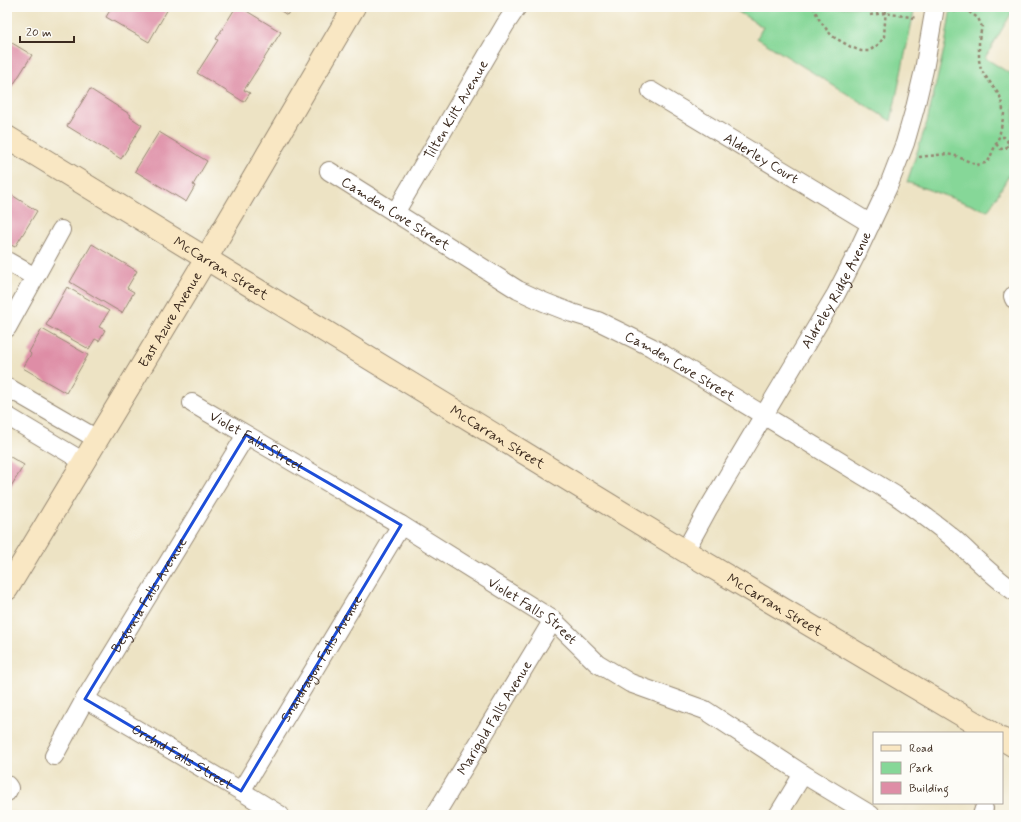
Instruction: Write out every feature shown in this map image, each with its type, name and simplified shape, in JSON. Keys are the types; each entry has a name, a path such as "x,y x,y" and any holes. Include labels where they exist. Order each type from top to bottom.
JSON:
{"street":[{"name":"East Azure Avenue","path":"7,589 206,258 354,7"},
{"name":"Tilten Kilt Avenue","path":"395,213 516,7"},
{"name":"Aldreley Ridge Avenue","path":"685,551 708,509 765,416 836,294 871,224 888,187 911,122 924,70 934,14"},
{"name":"Alderley Court","path":"651,91 871,224"},
{"name":"McCarran Street","path":"7,137 685,551 990,732"},
{"name":"Camden Cove Street","path":"329,171 518,290 551,305 598,321 651,347 895,495 928,518 954,539 986,570 1014,591"},
{"path":"7,328 61,230"},
{"path":"7,261 35,277"},
{"path":"7,387 97,440"},
{"name":"Violet Falls Street","path":"192,403 401,525 553,620 597,663 630,683 705,710 803,774 871,815"},
{"path":"7,416 84,462"},
{"name":"Begonia Falls Avenue","path":"54,756 85,699 246,435"},
{"name":"Snapdragon Falls Avenue","path":"241,791 401,525"},
{"name":"Marigold Falls Avenue","path":"435,815 553,620"},
{"name":"Orchid Falls Street","path":"85,699 280,815"},
{"path":"1003,740 1014,746"},
{"path":"778,815 803,774"},
{"path":"7,785 9,788 7,792"}],"path":[{"path":"813,7 820,21 832,36 861,51 869,51 879,44 884,37 886,7"},
{"path":"870,14 934,14 963,8 978,18 982,26 979,39 979,60 981,70 1000,96 1004,114 999,137 989,160 985,163 977,164 947,154 898,160"},
{"path":"999,137 1004,137 1008,144"},
{"path":"996,144 1001,149 1006,148 1008,144"},
{"path":"1008,144 1014,145"}],"highlighted area":[{"path":"246,435 401,525 241,791 85,699"}],"green space":[{"path":"915,7 891,121 757,38 763,27 732,8"},
{"path":"951,7 1014,7 985,58 1014,76 1014,167 988,211 907,182 927,122 945,45"}],"building":[{"path":"112,7 169,7 149,42 106,17"},
{"path":"236,7 240,7 281,32 244,90 250,93 244,102 197,73 218,40 216,39"},
{"path":"275,7 293,7 287,15"},
{"path":"7,40 32,55 7,95"},
{"path":"90,89 131,115 130,117 142,125 121,159 67,126"},
{"path":"159,132 207,161 193,185 195,186 186,202 135,171"},
{"path":"7,192 37,211 15,247 7,243"},
{"path":"92,244 137,271 127,288 134,292 122,313 70,282"},
{"path":"67,287 109,311 99,327 105,330 99,341 95,339 89,349 46,325"},
{"path":"42,329 88,355 66,393 23,368 31,354 29,352"},
{"path":"7,455 24,465 7,493"}]}
